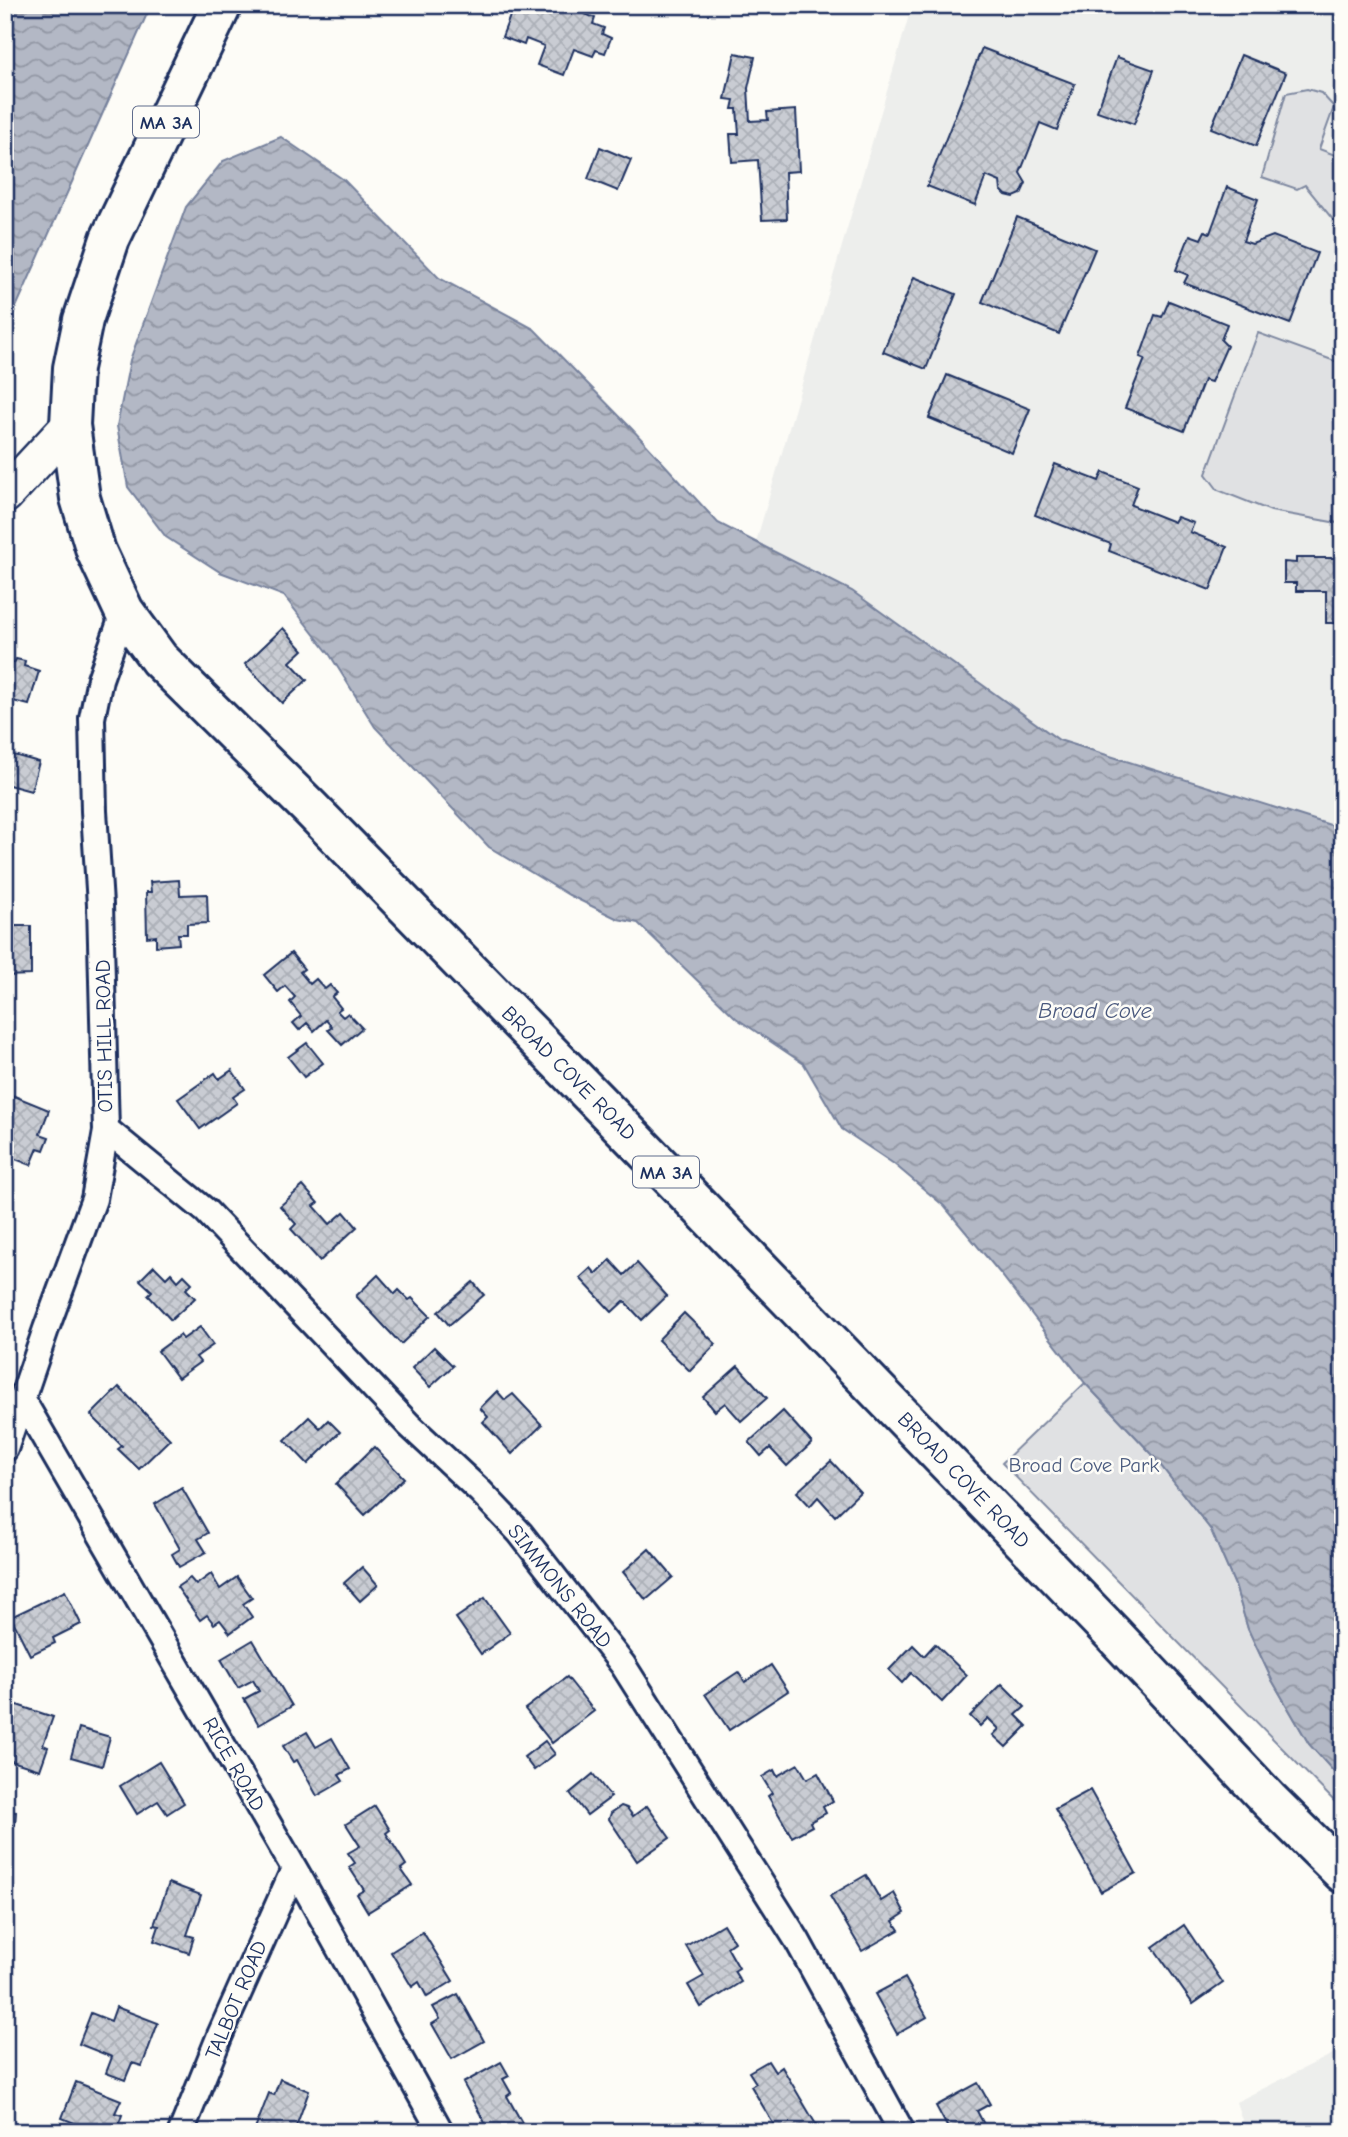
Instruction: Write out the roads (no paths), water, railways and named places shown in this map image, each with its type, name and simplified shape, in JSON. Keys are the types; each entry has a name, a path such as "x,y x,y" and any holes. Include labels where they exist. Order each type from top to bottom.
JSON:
{"main road":[{"name":"BROAD COVE ROAD","path":"222,5 110,239 83,320 73,368 70,425 80,498 96,551 124,611 159,659 310,808 626,1131 1114,1635 1269,1800 1343,1873"}],"street":[{"path":"5,495 70,425"},
{"name":"OTIS HILL ROAD","path":"5,1449 94,1199 106,1129 101,918 94,811 92,718 100,680 124,611"},
{"name":"SIMMONS ROAD","path":"106,1129 206,1211 409,1425 475,1486 520,1533 596,1628 623,1665 797,1940 902,2132"},
{"name":"RICE ROAD","path":"22,1399 294,1869 441,2132"},
{"name":"TALBOT ROAD","path":"181,2132 220,2035 294,1869"}],"water":[{"path":"5,5 151,5 5,332"},
{"name":"Broad Cove","path":"281,137 344,180 439,278 534,329 632,429 718,523 852,591 1059,740 1343,829 1343,1782 1309,1744 1272,1680 1248,1629 1235,1585 1211,1530 1151,1453 1085,1383 944,1206 894,1164 842,1129 804,1064 736,1018 638,923 618,919 569,895 489,847 375,727 330,655 284,596 220,572 166,537 128,487 117,426 130,360 186,207 223,161"}],"park label":[{"name":"Broad Cove Park","path":"1084,1465"}]}
